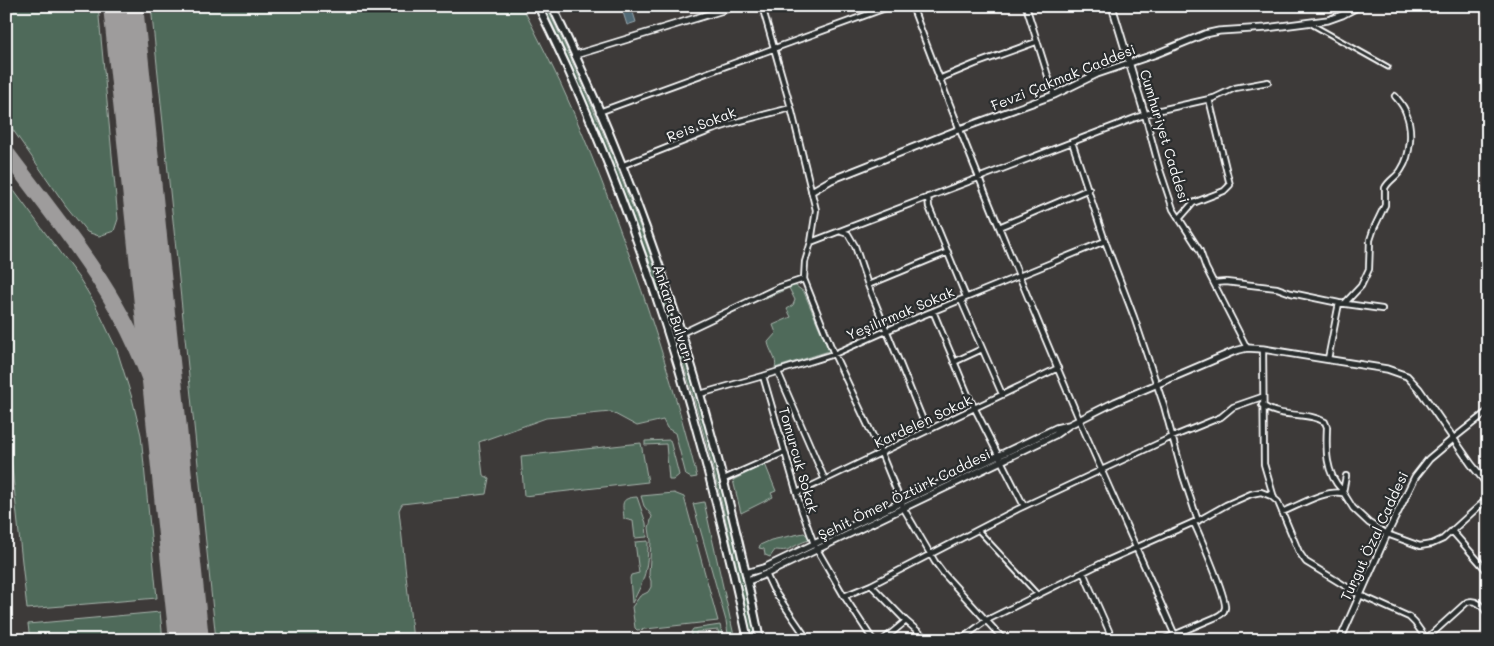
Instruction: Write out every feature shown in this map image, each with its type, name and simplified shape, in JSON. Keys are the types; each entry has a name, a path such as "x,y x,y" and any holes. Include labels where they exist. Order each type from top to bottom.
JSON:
{"main road":[{"name":"Ankara Bulvarı","path":"538,6 564,60 602,150 628,215 657,298 686,390 728,546 748,640"},
{"name":"Ankara Bulvarı","path":"552,6 575,55 621,166 651,243 682,333 724,479 760,640"}],"street":[{"path":"575,55 736,6"},
{"path":"762,6 791,108 816,210 811,242 805,262 804,279 834,354 902,505 930,554 944,574 1004,640"},
{"path":"599,112 891,6"},
{"path":"912,6 939,79 1019,276 1176,637"},
{"path":"1026,6 1054,95"},
{"name":"Cumhuriyet Caddesi","path":"1112,6 1173,209 1200,251 1247,348"},
{"name":"Fevzi Çakmak Caddesi","path":"812,190 831,180 960,129 1054,95 1097,74 1212,32 1335,18 1359,6"},
{"path":"1309,22 1388,67"},
{"path":"939,79 1036,42"},
{"path":"811,242 1156,111 1209,99 1235,88 1268,82"},
{"path":"1345,304 1356,293 1368,273 1370,240 1385,205 1385,188 1401,171 1407,157 1409,141 1408,120 1404,109 1395,96"},
{"path":"1179,219 1193,203 1224,191 1230,185 1209,99"},
{"name":"Reis Sokak","path":"621,166 719,128 791,108"},
{"path":"1072,142 1105,240 1134,317 1156,384 1196,522 1226,608 1221,615 1176,637 1162,640"},
{"path":"1000,227 1088,188"},
{"path":"928,197 929,207 948,252 963,299 1002,394"},
{"path":"841,231 848,234 855,246 868,285 927,430"},
{"name":"Yeşilırmak Sokak","path":"700,394 834,354 1105,240"},
{"path":"868,285 948,252"},
{"path":"682,333 777,288 804,279"},
{"path":"1214,282 1277,288 1291,293 1339,303 1382,309"},
{"path":"1328,359 1339,303"},
{"path":"933,311 954,362 1024,506"},
{"name":"Şehit Ömer Öztürk Caddesi","path":"748,581 766,574 815,547 1000,458 1055,436 1069,425 1115,402 1218,358 1247,348 1328,359 1402,373 1419,389 1471,464 1488,485"},
{"path":"954,362 982,349"},
{"path":"1263,349 1264,464 1274,498 1303,559 1317,570 1360,595 1409,617 1426,639 1467,602 1479,603 1488,614"},
{"name":"Kardelen Sokak","path":"797,494 1058,368"},
{"path":"778,372 825,480"},
{"name":"Tomurcuk Sokak","path":"763,376 797,494 815,547 873,640"},
{"path":"844,596 871,585 1024,506 1172,437 1221,417 1234,407 1262,397"},
{"path":"1262,405 1270,410 1317,418 1326,422 1327,460 1334,478 1353,508 1364,519 1387,534 1420,546 1437,542 1488,498"},
{"name":"Turgut Özal Caddesi","path":"1340,640 1387,534 1419,470 1429,459 1488,411"},
{"path":"724,479 785,452"},
{"path":"1343,492 1346,476"},
{"path":"960,640 987,620 1083,572 1196,522 1251,494 1261,492 1274,498"},
{"path":"1282,512 1327,494 1343,492"},
{"path":"978,530 1038,595"},
{"path":"1452,531 1488,572"},
{"name":"Şehit Ömer Öztürk Caddesi","path":"746,573 764,568 815,547"},
{"path":"1083,572 1113,640"},
{"path":"766,574 773,589 808,640"},
{"path":"871,585 906,621 928,640"},
{"path":"883,640 906,621"}],"green space":[{"path":"6,6 98,6 118,219 114,231 99,236 87,232 66,206 6,120"},
{"path":"151,6 522,6 572,109 608,198 657,337 697,477 691,478 686,475 675,433 667,428 663,420 637,426 611,412 546,418 479,442 483,475 489,478 486,494 402,504 399,510 413,640 216,640"},
{"path":"544,6 546,6 602,130 666,300 712,453 756,640 752,640 728,529 700,419 664,303 617,174"},
{"path":"6,180 81,281 95,304 117,350 141,435 157,598 27,609 6,412"},
{"path":"790,285 796,286 804,292 829,351 775,368 775,361 768,342 776,333 773,325 791,317 787,309 793,305 795,300 789,288 761,300 760,298"},
{"path":"670,440 679,475 673,480 669,480 666,444 645,445 645,441"},
{"path":"641,443 648,482 524,496 521,456"},
{"path":"765,464 776,491 771,493 773,497 741,513 733,480"},
{"path":"674,493 684,497 718,621 637,630 635,628 632,607 640,596 648,592 651,587 649,575 651,541 649,528 652,516 644,506 641,496"},
{"path":"637,497 646,523 647,537 635,538 633,521 624,519 623,503 627,499"},
{"path":"704,502 735,640 729,640 726,621 693,504"},
{"path":"804,533 809,537 809,540 787,550 775,550 770,557 765,555 764,549 759,548 760,545 771,540"},
{"path":"648,541 645,574 632,603 630,578 631,575 639,573 635,542"},
{"path":"160,612 163,640 30,640 28,624"},
{"path":"720,625 724,640 720,640 718,630 696,632 696,640 692,640 691,632 693,629"}],"water":[{"path":"621,6 631,6 636,22 627,25"}],"taxiway":[{"path":"6,152 77,246 115,305 137,348 165,421"}],"runway":[{"path":"123,6 189,640"}]}
